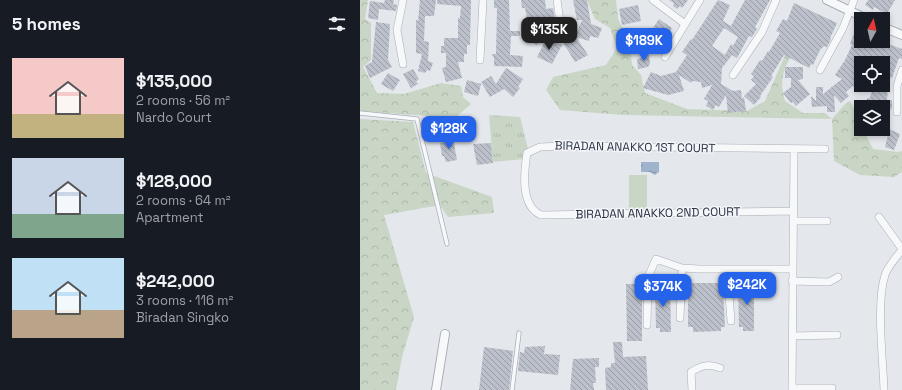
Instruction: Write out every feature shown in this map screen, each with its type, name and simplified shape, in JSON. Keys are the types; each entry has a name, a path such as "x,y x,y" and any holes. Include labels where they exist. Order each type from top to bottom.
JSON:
{"street":[{"path":"403,0 397,30 403,64"},
{"path":"480,60 483,0"},
{"path":"557,0 560,22"},
{"path":"653,0 685,24"},
{"path":"665,57 700,0"},
{"path":"733,75 762,32 776,0"},
{"path":"827,0 854,12"},
{"path":"820,70 843,28 854,0"},
{"path":"890,30 902,35"},
{"path":"897,112 897,86 902,70"},
{"name":"BIRADAN ANAKKO 1ST COURT","path":"528,203 525,178 527,153 540,147 794,149"},
{"path":"825,150 794,149 792,389 832,388"},
{"name":"BIRADAN ANAKKO 2ND COURT","path":"528,203 534,212 541,215 556,216 793,211"},
{"path":"879,216 902,249 885,273 882,287 884,390"},
{"path":"793,221 827,221"},
{"path":"647,325 648,277 656,259 682,268 793,269"},
{"path":"680,318 682,268"},
{"path":"727,269 731,321"},
{"path":"792,282 829,282 838,277"},
{"path":"436,390 445,334"},
{"path":"792,336 837,336"},
{"path":"692,390 691,372 700,366 711,364 720,368"}],"lane":[{"path":"360,113 417,119 447,244"},
{"path":"512,390 519,333"}],"green space":[{"path":"360,0 368,0 365,19 371,23 371,60 363,67 377,93 404,94 441,83 461,86 463,97 471,104 455,118 360,111"},
{"path":"587,0 616,0 618,19 630,44 632,65 641,75 645,93 687,109 747,111 765,101 787,51 795,47 782,79 785,101 803,113 825,113 832,119 623,115 560,110 546,90 553,77 606,65 617,48 610,28 595,19"},
{"path":"850,101 854,109 854,136 866,136 873,149 898,152 902,151 902,172 894,177 860,175 834,161 832,119 846,103"},
{"path":"489,115 520,117 528,149 524,159 493,162"},
{"path":"360,119 413,122 426,173 492,197 494,213 448,217 440,205 384,215 414,317 402,357 396,390 360,390"},
{"path":"629,175 647,175 647,210 629,210"}],"water":[{"path":"641,162 659,162 659,172 655,175 650,172 641,172"}],"building":[{"path":"385,0 394,0 393,4 397,5 396,11 379,9 378,20 368,18 370,1 384,3"},
{"path":"420,0 436,0 434,16 425,16 424,41 429,42 428,61 433,63 430,71 427,70 425,73 418,71 422,54 416,53 416,20 418,21"},
{"path":"437,0 471,0 470,45 467,45 467,54 464,54 464,62 458,62 462,78 446,82 442,68 446,67 446,53 441,53 441,46 444,46 444,38 458,38 458,18 460,18 461,6 437,4"},
{"path":"494,0 509,0 510,31 520,31 520,36 511,36 510,55 523,56 522,67 494,66 494,58 492,54 496,54 497,8 494,8"},
{"path":"521,0 545,0 546,9 553,8 555,20 528,24 525,8 522,8"},
{"path":"573,0 587,0 591,24 602,28 598,38 590,36 589,41 576,37 588,55 575,62 562,41 577,32 582,20 577,20"},
{"path":"669,0 688,0 682,8 680,6 677,9 673,6 674,3"},
{"path":"718,0 730,5 723,21 731,26 745,0 770,0 755,27 757,29 752,37 749,36 737,58 732,55 722,68 721,84 733,91 741,90 742,99 744,97 746,111 728,113 726,95 719,107 716,105 713,110 706,106 708,101 704,99 712,85 702,88 701,82 692,81 691,83 679,75 684,91 668,95 643,88 651,72 661,76 676,72 687,55 682,52 691,39 692,40","holes":["724,28 738,37 733,46 731,44 725,55 712,46"]},
{"path":"868,0 895,0 888,12 883,12 874,7 873,10 865,5"},
{"path":"794,3 837,23 830,38 831,39 827,47 824,46 820,50 813,65 811,64 809,68 784,55 771,76 773,77 760,96 761,97 754,105 744,96 756,84 751,80 754,76 751,74 760,60 762,61 768,51 769,52 780,33 776,31 783,19 787,21"},
{"path":"638,5 641,21 622,25 619,9"},
{"path":"659,19 672,28 666,36 664,34 662,37 658,35 647,51 636,44 643,34 645,35 646,32 649,34"},
{"path":"376,22 390,24 388,60 392,67 370,78 365,66 372,62"},
{"path":"538,29 545,38 536,45 529,35"},
{"path":"854,33 854,48 890,48 890,45 902,49 902,59 899,58 892,78 890,77 890,56 854,56 854,87 853,86 846,92 849,96 841,103 834,95 835,112 827,112 827,106 812,107 811,96 816,101 816,87 823,87 823,94 842,79 835,75 845,60 852,45 850,44"},
{"path":"546,39 549,43 550,40 562,45 552,64 537,57"},
{"path":"649,55 650,64 648,67 638,69 637,59 641,58 641,56"},
{"path":"785,67 803,67 803,79 798,80 810,94 796,106 793,102 791,103 783,93 791,87 791,78 785,78"},
{"path":"506,68 523,79 518,87 520,88 513,97 504,89 490,97 481,82 491,76 496,84"},
{"path":"413,69 419,79 416,81 418,84 411,88 403,74"},
{"path":"388,73 400,80 393,91 381,84"},
{"path":"467,80 481,84 478,96 464,92"},
{"path":"871,92 888,92 887,100 867,100 867,98 870,98"},
{"path":"890,100 892,100 892,108 890,110"},
{"path":"890,129 900,134 894,150 885,147 888,136 890,136"},
{"path":"453,138 457,160 446,162 444,156 442,156 440,143 446,142 445,139"},
{"path":"491,143 493,163 477,165 473,144"},
{"path":"743,282 754,282 754,331 743,331 743,327 739,327 738,287 743,286"},
{"path":"670,283 671,332 660,332 660,328 656,328 655,288 659,288 659,284"},
{"path":"692,283 721,283 721,287 723,287 725,327 721,327 721,331 693,332 693,327 688,327 688,287 692,287"},
{"path":"626,284 637,284 637,289 642,288 642,341 627,341"},
{"path":"613,342 622,342 623,357 646,356 648,390 606,390 605,368 611,367 611,363 615,363"},
{"path":"545,346 544,354 560,355 558,375 518,371 520,352 524,353 525,347"},
{"path":"484,347 513,351 509,390 479,390"},
{"path":"599,358 599,367 595,367 596,383 593,383 594,390 570,390 573,359"}]}
